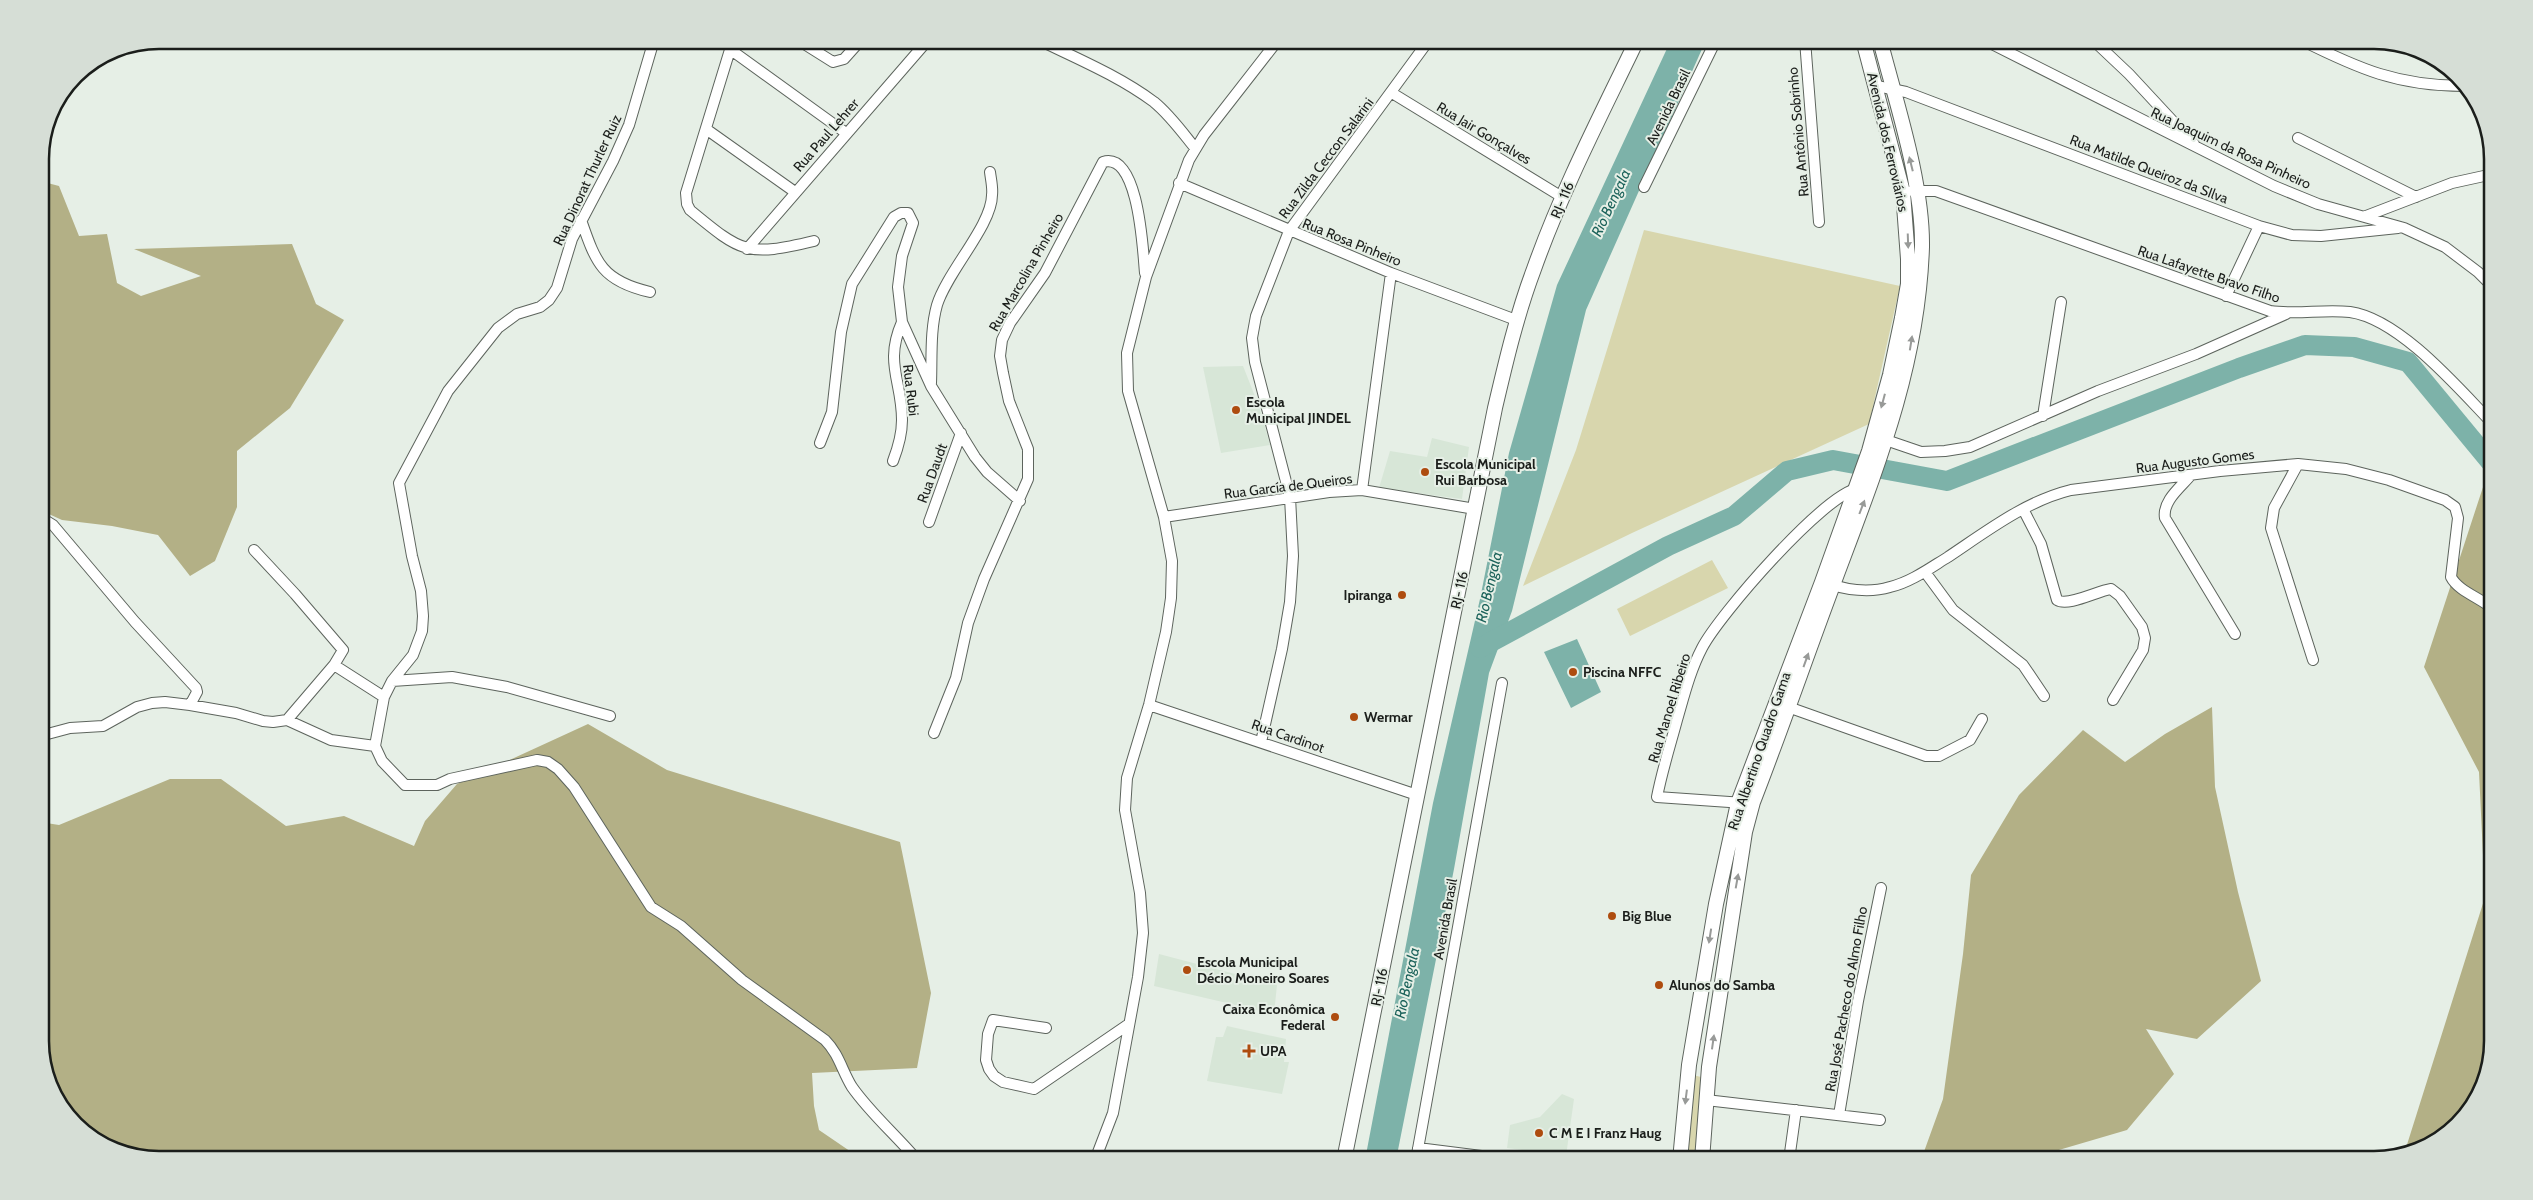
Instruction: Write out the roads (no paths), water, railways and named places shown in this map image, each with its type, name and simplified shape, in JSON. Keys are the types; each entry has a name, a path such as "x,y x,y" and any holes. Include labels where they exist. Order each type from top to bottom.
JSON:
{"main road":[{"name":"RJ- 116","path":"1346,1151 1495,408 1516,320 1562,197 1633,49"},
{"name":"Avenida dos Ferroviários","path":"1866,49 1903,192 1907,223 1908,284 1890,375 1873,435 1879,448"},
{"path":"1879,448 1906,370 1917,303 1922,246 1917,190 1882,49"},
{"name":"Rua Albertino Quadro Gama","path":"1703,1151 1709,1067 1745,832 1753,802 1788,707 1861,470 1879,448"},
{"name":"Rua Albertino Quadro Gama","path":"1681,1151 1689,1064 1721,876 1738,803 1827,584 1870,486 1875,473 1879,448"},
{"path":"1689,1064 1709,1067"}],"street":[{"name":"Rua Dinorat Thurler Ruiz","path":"392,681 407,666 418,643 423,616 422,602 399,483 448,391 498,328 517,314 540,308 549,300 557,288 572,238 614,162 629,125 651,49"},
{"path":"731,49 686,193 685,198 690,210 731,243 747,249 782,248 814,241"},
{"path":"737,49 846,133"},
{"path":"812,49 833,62 844,60 853,49"},
{"name":"Rua Paul Lehrer","path":"747,249 920,49"},
{"path":"1058,49 1124,82 1155,103 1173,120 1195,148"},
{"path":"1098,1151 1113,1113 1143,933 1140,893 1125,810 1127,778 1149,705 1172,598 1172,561 1164,517 1132,409 1126,372 1132,326 1146,277 1179,184 1195,148 1271,49"},
{"name":"Rua Zilda Ceccon Salarini","path":"1261,742 1282,649 1290,602 1293,556 1290,497 1263,400 1252,338 1256,316 1289,231 1423,49"},
{"name":"Avenida Brasil","path":"1644,187 1712,49"},
{"name":"Rua Antônio Sobrinho","path":"1806,49 1819,222"},
{"name":"Rua Joaquim da Rosa Pinheiro","path":"2002,49 2274,186 2318,204 2404,228 2445,247 2484,278"},
{"path":"2103,49 2129,74 2200,150"},
{"path":"2319,49 2351,65 2388,78 2439,86 2457,86"},
{"name":"Rua Matilde Queiroz da SIlva","path":"1876,86 1892,88 2259,226 2292,235 2321,236 2404,228"},
{"name":"Rua Jair Gonçalves","path":"1392,93 1562,197"},
{"path":"706,130 795,192"},
{"path":"2298,138 2416,197"},
{"name":"Rua Marcolina Pinheiro","path":"934,733 956,678 968,623 984,579 1020,501 1028,479 1030,464 1028,449 1009,401 1000,356 1002,340 1010,322 1044,273 1103,162 1112,161 1118,164 1129,178 1136,198 1146,277"},
{"path":"931,386 933,329 937,305 952,270 985,218 992,197 990,172"},
{"path":"2366,216 2452,183 2484,176"},
{"name":"Rua Rosa Pinheiro","path":"1179,184 1391,273 1516,320"},
{"name":"Rua Lafayette Bravo Filho","path":"1903,192 1917,190 1936,191 2270,311 2287,313 2342,312 2375,319 2396,332 2427,358 2484,415"},
{"path":"820,444 832,412 841,332 852,284 891,221 897,214 905,212 913,219 902,256 898,287 902,322 931,386 975,457 987,472 1020,501"},
{"path":"581,220 594,258 601,268 623,284 650,292"},
{"path":"2226,296 2259,226"},
{"path":"1362,490 1391,273"},
{"path":"2043,416 2061,302"},
{"path":"1879,448 1921,452 1970,447 2098,391 2196,354 2287,313"},
{"name":"Rua Rubi","path":"893,461 899,444 902,418 893,348 902,322"},
{"name":"Rua Daudt","path":"929,522 961,433"},
{"path":"2298,464 2274,508 2271,528 2313,660"},
{"name":"Rua Augusto Gomes","path":"1827,584 1871,591 1892,587 1926,572 2023,509 2049,495 2071,490 2191,475 2298,464 2346,469 2389,480 2445,500 2455,507 2458,518 2451,577 2454,583 2484,601"},
{"path":"2191,475 2167,503 2164,510 2165,518 2235,634"},
{"path":"1855,489 1870,486"},
{"name":"Rua Manoel Ribeiro","path":"1738,803 1657,797 1689,679 1702,648 1719,622 1789,543 1823,508 1838,497 1855,489"},
{"name":"Rua García de Queiros","path":"1164,517 1290,497 1362,490 1475,509"},
{"path":"2023,509 2041,544 2057,600 2066,603 2102,590 2111,589 2120,596 2142,628 2145,638 2143,650 2112,700"},
{"path":"49,523 135,622 196,688 197,692 190,705"},
{"path":"254,550 343,650 334,665 287,720"},
{"path":"1926,572 1953,610 2023,665 2044,696"},
{"path":"334,665 384,697"},
{"path":"610,716 508,687 452,677 392,681 384,697 375,746 382,761 406,786 437,785 450,779 537,760 548,762 558,768 596,820 651,908 681,926 742,980 830,1045 835,1050 852,1086 873,1115 908,1151"},
{"name":"Avenida Brasil","path":"1418,1151 1502,684"},
{"path":"49,734 70,728 103,726 137,707 165,702 236,713 263,721 287,720 331,740 375,746"},
{"name":"Rua Cardinot","path":"1149,705 1417,795"},
{"path":"1788,707 1926,756 1939,756 1970,740 1982,719"},
{"path":"1738,803 1753,802"},
{"name":"Rua José Pacheco do Almo Filho","path":"1839,1115 1881,888"},
{"path":"1046,1028 992,1020 988,1034 986,1060 994,1076 1009,1084 1034,1088 1129,1024"},
{"path":"1706,1100 1880,1120"},
{"path":"1790,1151 1796,1110"},
{"path":"1418,1148 1442,1151"}],"water":[{"name":"Rio Bengala","path":"1667,49 1702,49 1586,310 1512,611 1489,673 1454,869 1398,1151 1367,1151 1433,803 1480,599 1509,453 1557,285"},
{"name":"Piscina NFFC","path":"1577,639 1601,692 1571,708 1544,652"}],"waterway":[{"path":"1480,648 1668,546 1734,516 1787,471 1833,460 1947,481 2239,368 2305,345 2354,347 2408,362 2484,454"}],"place":[{"name":"Escola Municipal JINDEL","path":"1236,410"},
{"name":"Escola Municipal Rui Barbosa","path":"1425,472"},
{"name":"Ipiranga","path":"1402,595"},
{"name":"Piscina NFFC","path":"1573,672"},
{"name":"Wermar","path":"1354,717"},
{"name":"Big Blue","path":"1612,916"},
{"name":"Escola Municipal Décio Moneiro Soares","path":"1187,970"},
{"name":"Alunos do Samba","path":"1659,985"},
{"name":"Caixa Econômica Federal","path":"1335,1017"},
{"name":"UPA","path":"1249,1051"},
{"name":"C M E I Franz Haug","path":"1539,1133"}]}
